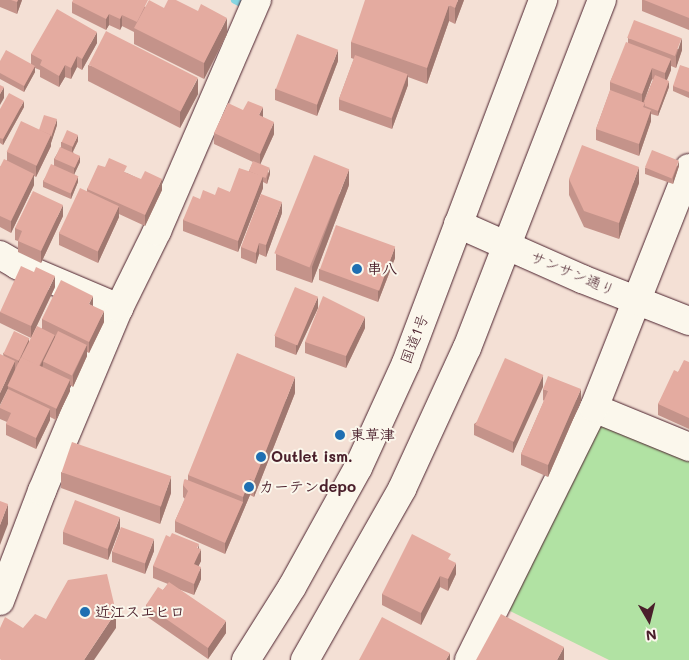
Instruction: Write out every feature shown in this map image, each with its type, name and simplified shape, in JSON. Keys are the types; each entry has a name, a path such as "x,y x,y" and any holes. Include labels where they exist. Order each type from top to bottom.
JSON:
{"main road":[{"path":"0,602 42,491 119,308 157,230 257,0"},
{"name":"国道1号","path":"246,660 292,587 358,468 406,363 543,0"},
{"path":"305,660 402,489 467,348 602,0"},
{"path":"469,660 594,408 689,168"},
{"name":"サンサン通り","path":"458,224 508,244 582,279 689,321"},
{"path":"0,255 17,265 119,308"},
{"path":"594,408 689,447"}],"green space":[{"path":"600,420 689,458 689,660 609,660 504,608"}],"building":[{"path":"73,0 148,0 137,22 122,15 120,19 109,14 106,19 72,2"},
{"path":"149,0 164,8 168,0 176,0 198,11 201,4 227,18 204,63 134,28"},
{"path":"365,0 458,0 455,8 449,5 427,68 351,42"},
{"path":"644,0 689,0 689,18"},
{"path":"57,9 97,32 82,59 77,56 71,68 65,65 59,76 40,65 42,60 31,54"},
{"path":"634,20 682,38 675,56 627,38"},
{"path":"106,31 198,78 181,112 89,65"},
{"path":"297,34 338,50 317,105 276,89"},
{"path":"626,42 671,59 665,73 652,68 642,94 610,82"},
{"path":"6,50 35,66 24,86 0,73 0,61"},
{"path":"355,55 408,74 392,118 339,99"},
{"path":"680,65 689,68 689,92 673,86"},
{"path":"655,75 669,81 658,111 645,106 644,102"},
{"path":"0,85 4,87 0,94"},
{"path":"610,90 645,103 643,107 651,110 639,144 596,129"},
{"path":"9,93 24,101 3,139 0,138 0,109"},
{"path":"248,101 263,107 259,115 274,122 260,154 214,133 228,103 243,110"},
{"path":"44,115 57,119 51,137 51,135 39,130"},
{"path":"21,121 51,135 37,166 7,152"},
{"path":"67,130 78,135 73,147 62,142"},
{"path":"582,145 639,167 619,223 584,211 569,179"},
{"path":"60,147 80,156 75,168 55,159"},
{"path":"652,150 679,161 672,178 645,168"},
{"path":"314,155 349,169 310,268 274,253"},
{"path":"109,158 127,166 124,172 141,179 145,171 162,179 145,215 87,189 98,165 105,167"},
{"path":"4,159 34,174 11,221 0,216 0,167"},
{"path":"253,161 270,168 266,178 249,171"},
{"path":"51,164 78,176 71,194 43,181"},
{"path":"239,168 263,176 238,241 183,220 193,196 200,199 203,190 215,195 218,187 230,192"},
{"path":"80,188 119,206 98,251 59,233"},
{"path":"33,191 63,205 41,251 18,241 22,231 15,228"},
{"path":"261,194 282,202 266,245 259,243 256,253 241,247"},
{"name":"串八","path":"336,225 395,247 379,291 320,269"},
{"path":"21,266 34,272 36,267 55,276 31,326 0,312"},
{"path":"61,280 93,296 89,304 104,311 89,342 42,319"},
{"path":"295,287 318,297 297,346 274,336"},
{"path":"323,296 365,317 346,356 305,342"},
{"path":"37,326 55,335 39,366 21,357"},
{"path":"14,331 29,338 19,361 3,354"},
{"path":"58,331 87,345 72,376 43,362"},
{"path":"237,353 295,377 254,481 250,479 243,497 188,475"},
{"path":"0,354 15,361 0,393"},
{"path":"21,357 70,380 56,409 7,386"},
{"path":"505,358 543,375 514,442 475,425"},
{"path":"684,360 689,362 689,418 658,404 674,370 678,372"},
{"path":"548,376 581,389 548,465 521,454 548,391 543,389"},
{"path":"8,389 50,409 36,438 6,424 11,413 0,408 0,406"},
{"path":"72,442 171,476 161,506 62,472"},
{"path":"185,479 243,502 225,543 175,521 188,491 183,485"},
{"path":"75,500 120,517 108,549 63,532"},
{"path":"0,501 8,504 0,525"},
{"path":"121,527 154,539 145,563 112,551"},
{"path":"172,533 199,544 197,548 201,549 194,564 201,567 194,584 153,566 166,535 170,537"},
{"path":"412,534 451,554 448,559 456,563 448,579 440,576 421,613 382,594"},
{"name":"近江スエヒロ","path":"107,574 116,612 84,660 0,659 0,628 5,617 23,628 35,614 46,619 68,580"},
{"path":"169,582 226,621 208,648 146,605 158,587 163,590"},
{"path":"501,614 564,647 557,660 476,660"},
{"path":"382,617 450,653 446,660 359,660"}],"waterway":[{"path":"235,0 249,7"}],"place":[{"name":"串八","path":"357,269"},
{"name":"東草津","path":"340,435"},
{"name":"Outlet ism.","path":"261,457"},
{"name":"カーテンdepo","path":"249,487"},
{"name":"近江スエヒロ","path":"85,612"}]}
